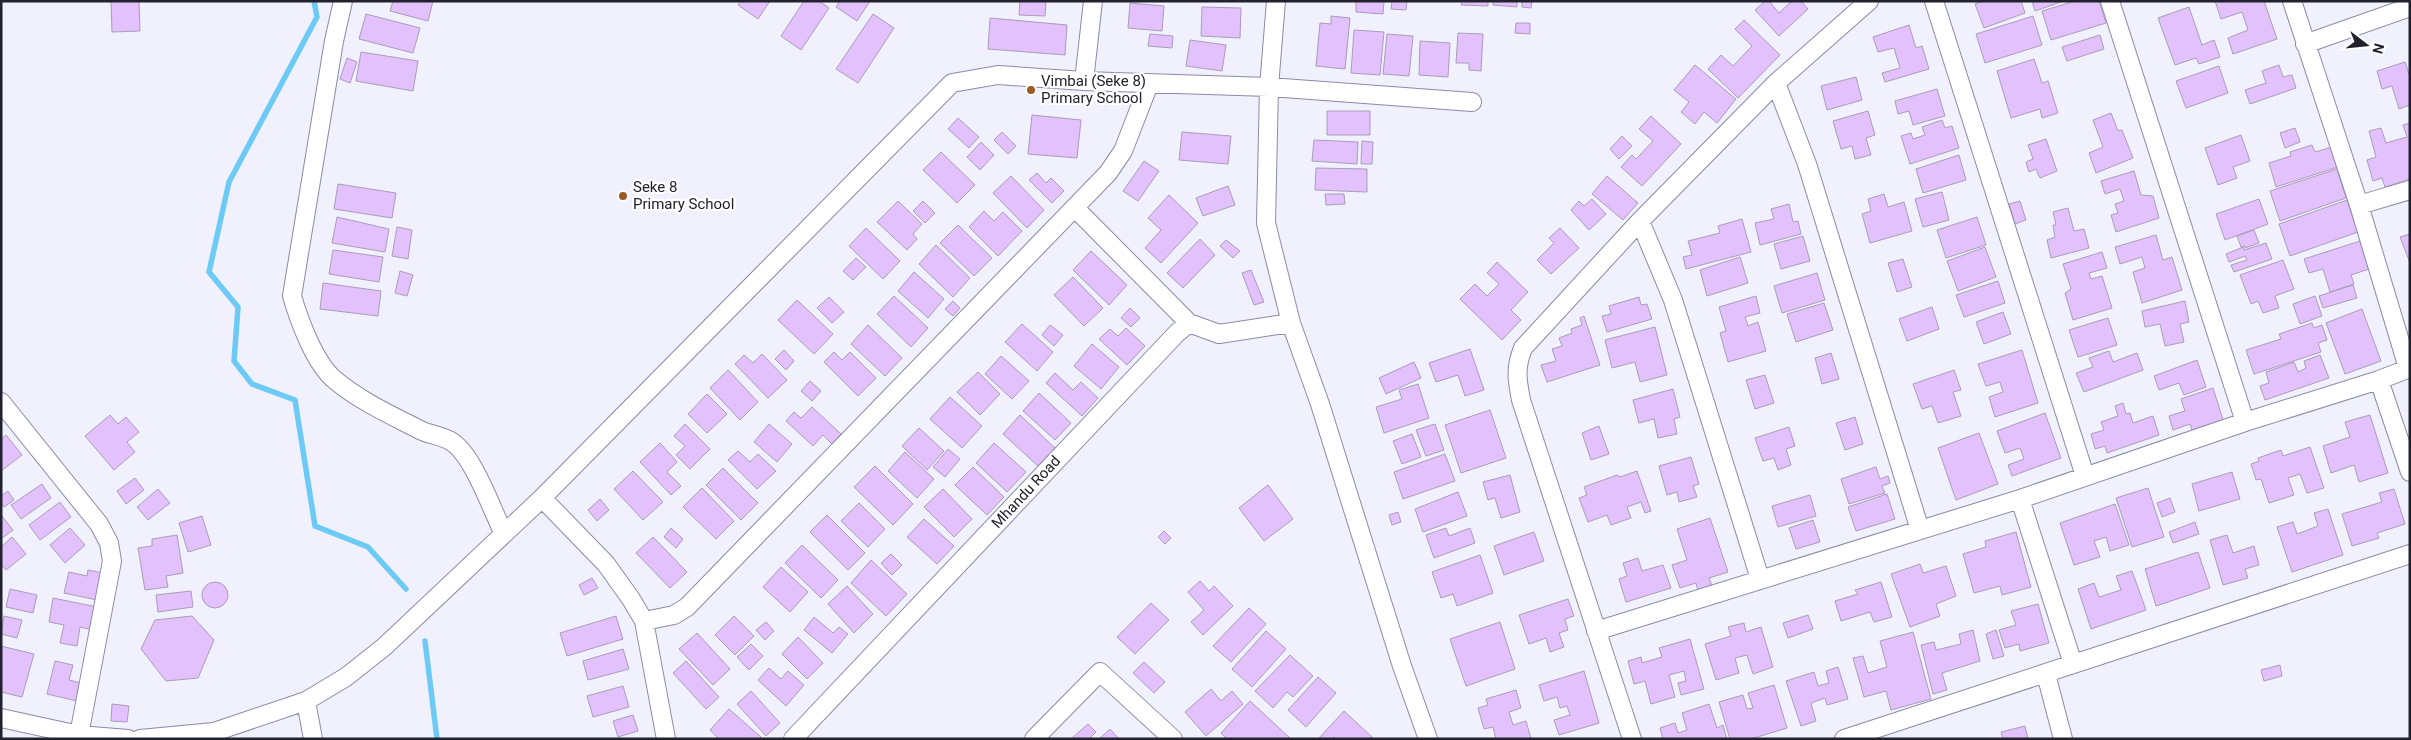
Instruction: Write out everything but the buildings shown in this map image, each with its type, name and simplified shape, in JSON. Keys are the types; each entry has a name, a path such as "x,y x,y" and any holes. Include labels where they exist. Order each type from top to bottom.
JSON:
{"street":[{"path":"343,1 334,41 292,296 300,324 311,346 334,379 374,407 430,435 451,441 466,455 504,534"},
{"path":"1084,81 1093,1"},
{"path":"1276,1 1269,87 1266,222 1290,323 1320,404 1402,666 1428,739"},
{"path":"1632,739 1521,400 1517,380 1517,363 1523,348 1640,221 1776,83 1869,1"},
{"path":"1934,1 2085,476"},
{"path":"2110,1 2245,422"},
{"path":"1596,631 2020,498 2245,422 2379,380 2409,368 2359,205 2292,1"},
{"path":"2305,44 2410,7"},
{"path":"140,739 215,736 306,701 346,677 384,647 542,498 952,83 998,75 1149,84 1269,87 1472,102"},
{"path":"1776,83 1807,164 1920,530"},
{"path":"644,621 674,616 687,607 1108,173 1123,151 1149,84"},
{"path":"2359,205 2410,190"},
{"path":"1074,208 1189,323 1219,334 1290,323"},
{"path":"1640,221 1673,300 1760,579"},
{"name":"Mhandu Road","path":"793,739 1176,333 1189,323"},
{"path":"2379,380 2410,472"},
{"path":"1,402 99,524 109,543 112,561 79,735"},
{"path":"542,498 606,564 644,621 666,739"},
{"path":"2020,498 2073,664"},
{"path":"1844,739 1884,733 2073,664 2410,554"},
{"path":"1034,739 1100,672 1173,739"},
{"path":"2046,674 2063,739"},
{"path":"306,701 313,739"},
{"path":"1,718 79,735 128,739"}],"waterway":[{"path":"314,1 317,17 229,182 209,272 238,307 234,361 252,384 295,400 315,526 368,547 406,589"},
{"path":"425,641 437,739"}],"place":[{"name":"Vimbai (Seke 8) Primary School","path":"1031,90"},
{"name":"Seke 8 Primary School","path":"623,196"}]}
